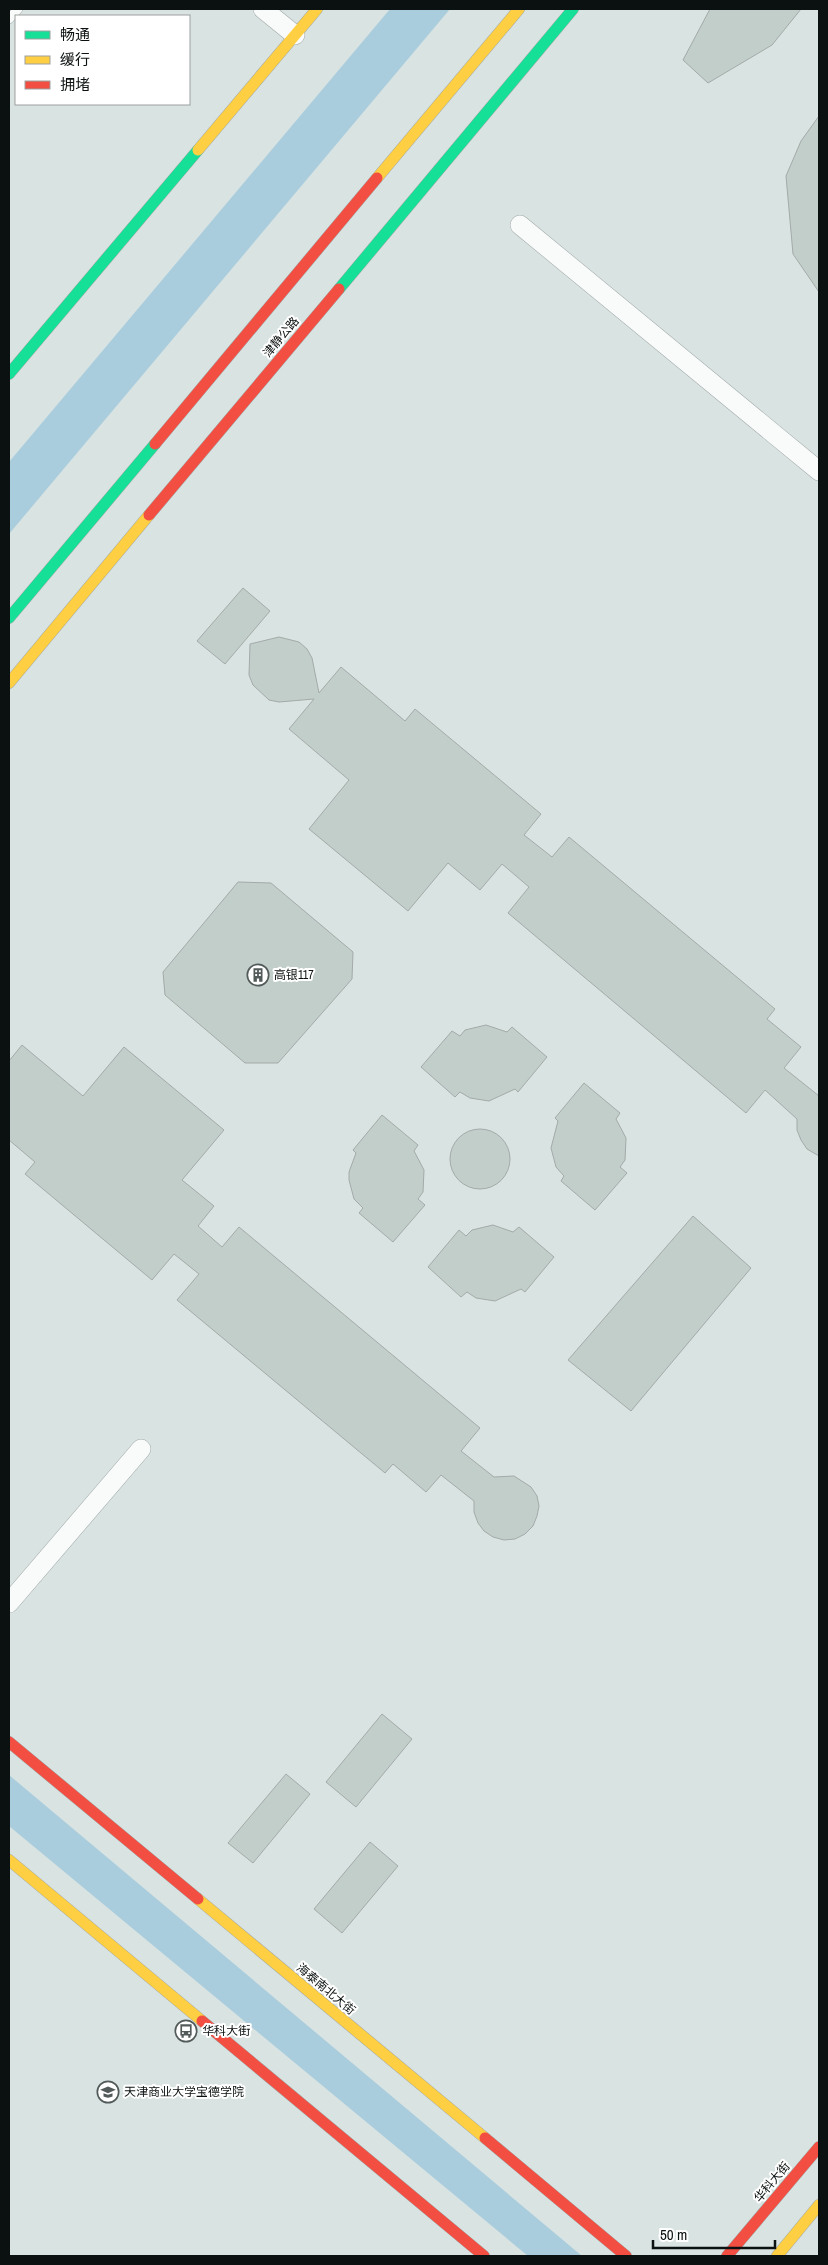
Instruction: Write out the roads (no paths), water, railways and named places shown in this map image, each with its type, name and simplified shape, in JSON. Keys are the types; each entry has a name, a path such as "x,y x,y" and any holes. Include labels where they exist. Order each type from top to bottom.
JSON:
{"main road":[{"path":"9,374 317,9"},
{"path":"9,618 519,9"},
{"name":"津静公路","path":"9,683 574,9"},
{"name":"海泰南北大街","path":"9,1742 626,2256"},
{"path":"9,1860 484,2256"},
{"name":"华科大街","path":"727,2256 819,2147"},
{"path":"777,2256 819,2205"}],"street":[{"path":"263,9 294,35"},
{"path":"520,225 819,471"},
{"path":"9,1603 141,1449"}],"lane":[{"path":"9,19 18,9"}],"water":[{"path":"390,9 450,9 9,534 9,462"},
{"path":"9,1775 582,2256 528,2256 9,1826"}],"place":[{"name":"高银117","path":"258,975"},
{"name":"华科大街","path":"186,2031"},
{"name":"天津商业大学宝德学院","path":"108,2092"}]}
